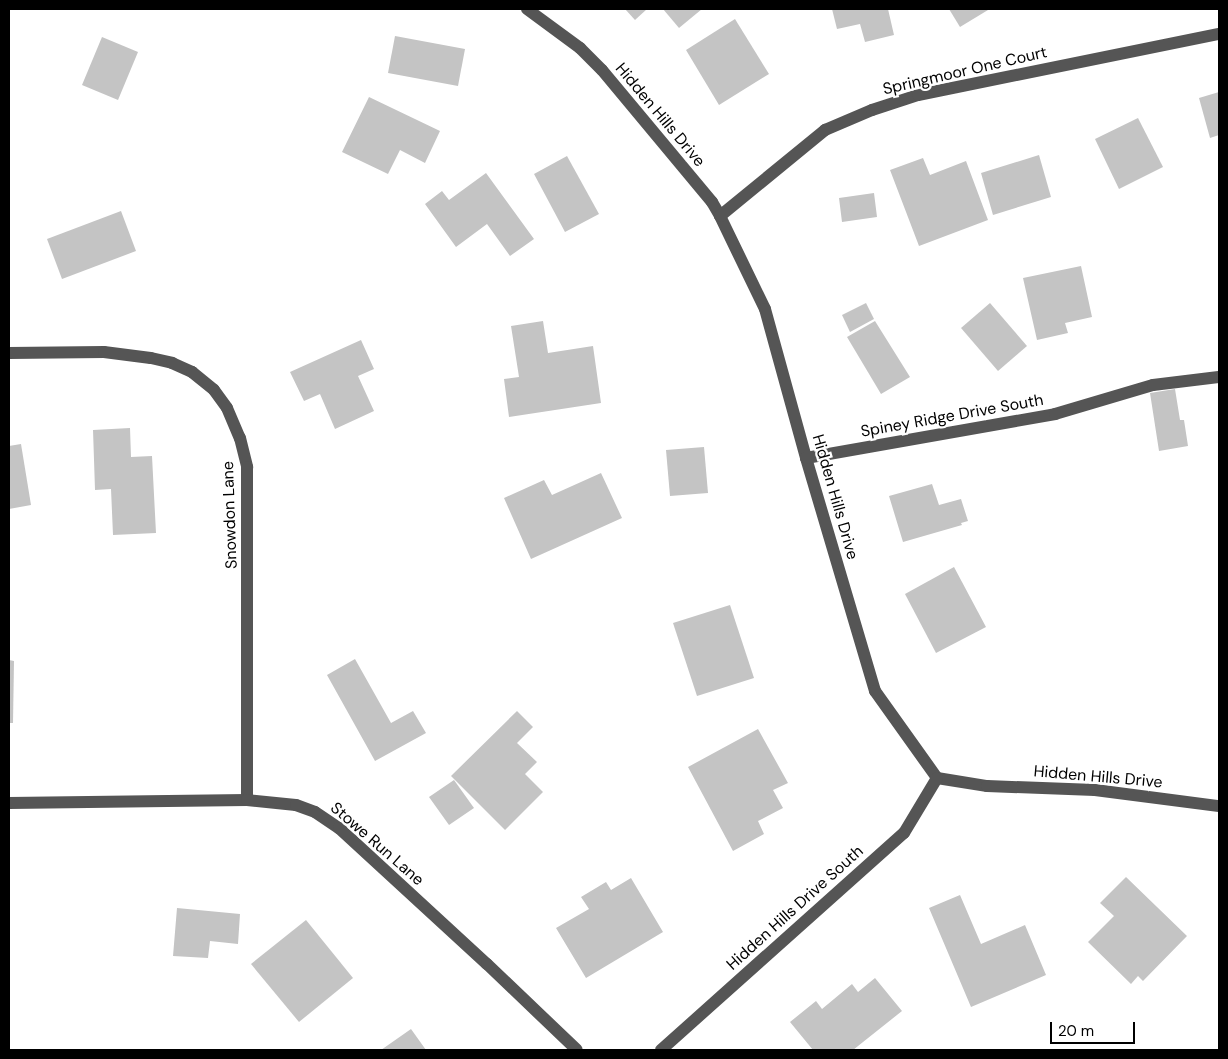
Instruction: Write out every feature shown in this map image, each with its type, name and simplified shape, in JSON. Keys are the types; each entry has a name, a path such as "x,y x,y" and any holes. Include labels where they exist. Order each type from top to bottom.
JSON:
{"street":[{"name":"Hidden Hills Drive","path":"527,9 580,48 602,70 712,202 720,216 765,309 806,458 875,691 937,778 986,786 1095,790 1219,806"},
{"name":"Springmoor One Court","path":"720,216 824,130 872,110 918,95 1219,34"},
{"name":"Snowdon Lane","path":"9,353 104,352 151,358 172,363 192,372 214,390 227,408 240,438 247,467 247,800"},
{"name":"Spiney Ridge Drive South","path":"806,458 1055,414 1153,385 1219,376"},
{"name":"Hidden Hills Drive South","path":"661,1050 904,833 937,778"},
{"name":"Stowe Run Lane","path":"9,803 247,800 296,805 315,812 339,828 577,1050"}],"building":[{"path":"625,9 647,9 635,20"},
{"path":"663,9 702,9 679,28"},
{"path":"832,9 888,9 894,35 865,42 860,24 837,29"},
{"path":"949,9 987,9 988,10 960,27"},
{"path":"735,19 769,74 719,105 686,50"},
{"path":"395,36 465,49 458,86 388,73"},
{"path":"102,37 138,52 118,100 82,85"},
{"path":"1219,92 1219,135 1210,138 1199,98"},
{"path":"369,97 440,131 425,163 400,150 388,174 342,152"},
{"path":"1138,118 1163,167 1119,189 1095,139"},
{"path":"1039,155 1051,197 993,215 981,173"},
{"path":"567,156 599,214 565,232 534,174"},
{"path":"923,158 930,175 966,161 988,220 919,246 890,170"},
{"path":"486,173 534,239 510,256 487,224 456,247 425,204 442,191 449,200"},
{"path":"874,193 877,217 842,222 839,198"},
{"path":"121,211 136,251 62,279 47,239"},
{"path":"1081,266 1092,317 1065,323 1068,333 1037,340 1023,278"},
{"path":"866,303 874,319 850,332 842,315"},
{"path":"990,303 1027,346 998,371 961,328"},
{"path":"543,321 548,353 593,346 601,403 509,417 504,379 519,377 511,326"},
{"path":"875,321 910,377 881,394 847,337"},
{"path":"361,340 374,369 358,376 374,411 335,429 320,394 304,401 290,372"},
{"path":"1175,389 1180,420 1184,420 1188,446 1159,451 1150,393"},
{"path":"130,428 131,457 152,456 156,533 113,535 111,489 95,490 93,430"},
{"path":"21,444 31,505 9,509 9,446"},
{"path":"704,447 708,493 670,496 666,450"},
{"path":"601,473 622,518 531,559 504,498 544,480 552,495"},
{"path":"932,484 939,505 961,499 968,521 961,523 962,525 903,542 889,496"},
{"path":"954,567 986,627 936,653 905,594"},
{"path":"730,605 754,678 697,696 673,623"},
{"path":"355,659 391,723 413,711 426,733 375,761 327,675"},
{"path":"9,660 14,661 13,723 9,723"},
{"path":"517,711 533,727 517,743 537,762 525,774 543,792 505,830 451,776"},
{"path":"758,729 788,783 773,790 783,808 758,821 764,834 733,851 688,767"},
{"path":"454,780 474,808 449,825 429,797"},
{"path":"1126,877 1187,936 1143,981 1138,976 1131,984 1088,942 1114,916 1100,903"},
{"path":"631,878 663,932 586,978 556,928 589,909 581,897 606,882 611,890"},
{"path":"960,895 981,944 1025,925 1046,975 971,1007 929,908"},
{"path":"177,908 240,914 238,944 210,941 208,958 173,956"},
{"path":"306,920 353,978 299,1022 251,964"},
{"path":"875,978 902,1011 853,1050 813,1050 790,1022 816,1001 822,1009 852,984 858,992"},
{"path":"411,1029 426,1050 381,1050"}]}
